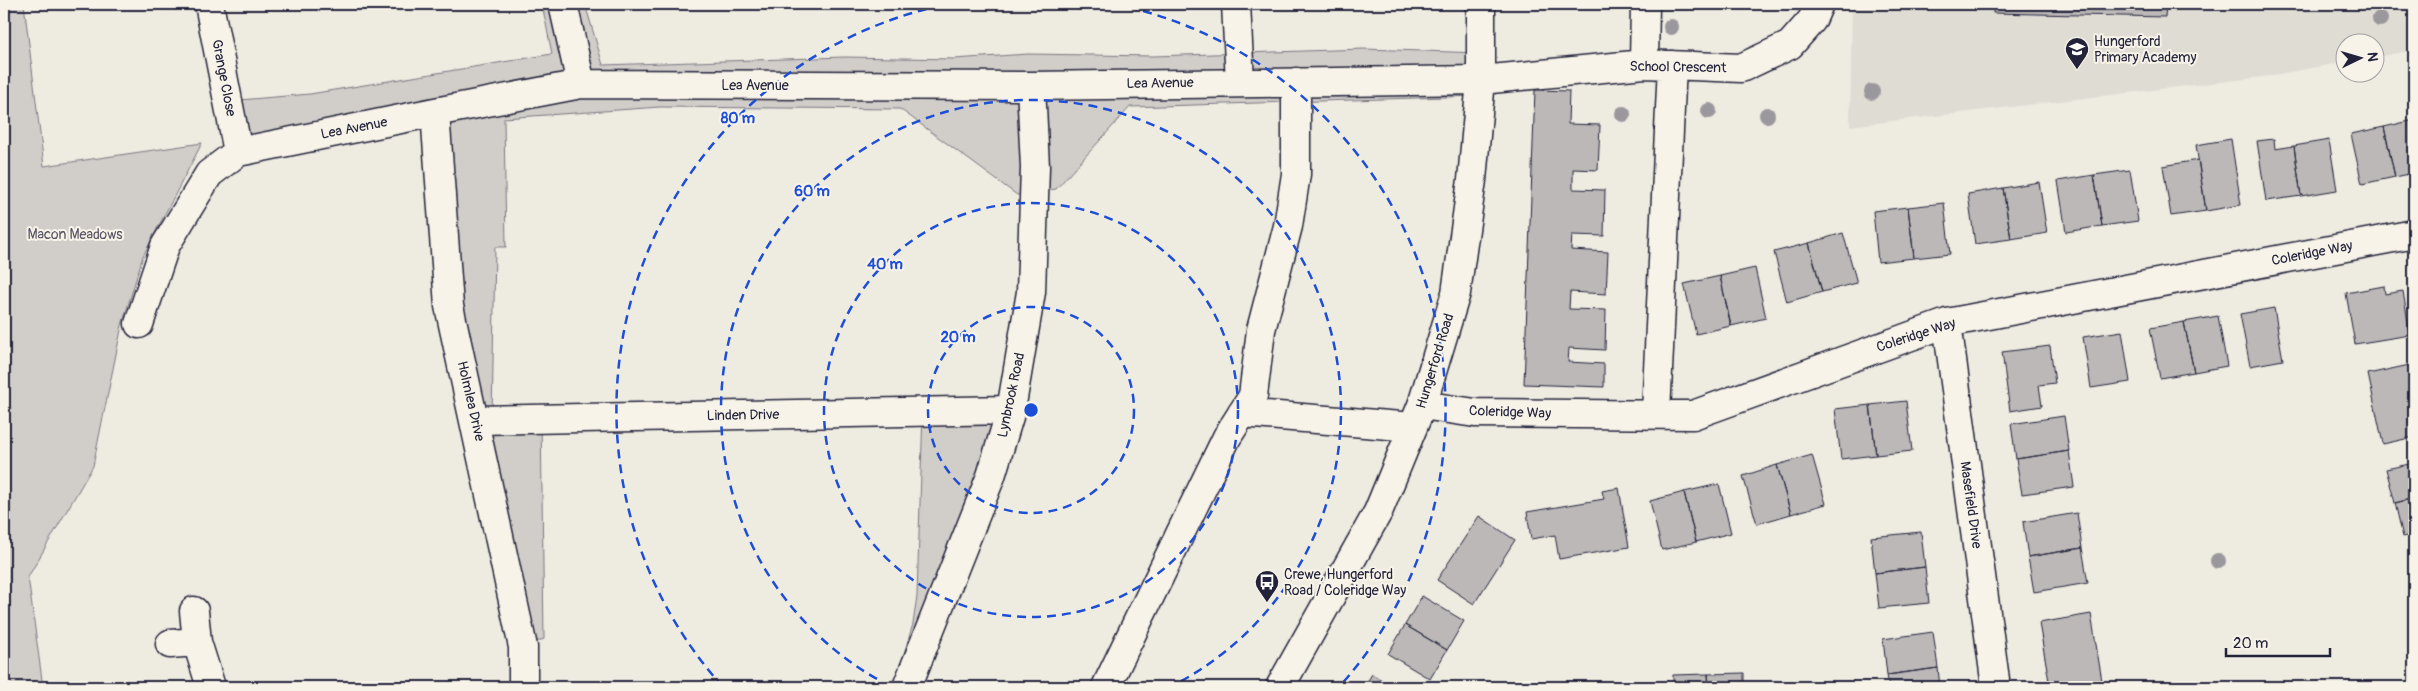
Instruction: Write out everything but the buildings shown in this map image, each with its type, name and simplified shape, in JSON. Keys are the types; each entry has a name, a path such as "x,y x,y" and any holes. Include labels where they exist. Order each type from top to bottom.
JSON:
{"street":[{"name":"Grange Close","path":"209,4 238,152"},
{"path":"563,4 581,84"},
{"path":"1236,4 1240,82"},
{"name":"Hungerford Road","path":"1280,687 1378,512 1417,416 1456,293 1472,180 1481,80 1481,4"},
{"path":"1644,64 1645,4"},
{"name":"School Crescent","path":"1481,80 1644,64 1741,68 1790,45 1812,20 1819,4"},
{"path":"1656,414 1672,65"},
{"name":"Lea Avenue","path":"139,324 165,246 209,174 238,152 581,84 1031,86 1481,80"},
{"path":"1106,687 1227,437 1252,396 1261,330 1288,226 1296,174 1296,82"},
{"name":"Lynbrook Road","path":"907,687 991,476 1011,410 1031,292 1035,167 1031,86"},
{"name":"Holmlea Drive","path":"435,112 449,306 476,420 523,647 523,687"},
{"name":"Coleridge Way","path":"1242,414 1417,416 1475,413 1692,415 1947,323 2414,234"},
{"name":"Masefield Drive","path":"1947,323 1996,687"},
{"name":"Linden Drive","path":"476,420 1011,410"},
{"path":"194,611 197,642 211,687"},
{"path":"170,644 197,642"}],"shaded area":[{"name":"Hungerford Primary Academy","path":"1852,4 2414,4 2414,50 2386,55 2386,32 2336,32 2336,64 2262,77 1850,126"}],"green space":[{"name":"Macon Meadows","path":"4,4 24,4 44,166 202,143 143,256 122,325 93,466 28,577 43,687 4,687"},
{"path":"542,4 585,4 603,65 845,57 954,59 1028,54 1153,56 1364,49 1481,53 1479,96 1130,107 1056,189 1017,195 900,109 660,107 504,118 506,247 495,247 492,420 541,419 544,639 523,647 476,420 435,112 238,152 228,101 310,94 552,54"},
{"path":"1011,410 894,686 913,624 917,596 923,411"}],"place":[{"name":"Hungerford Primary Academy","path":"2077,70"},
{"name":"Crewe, Hungerford Road / Coleridge Way","path":"1267,603"}]}
